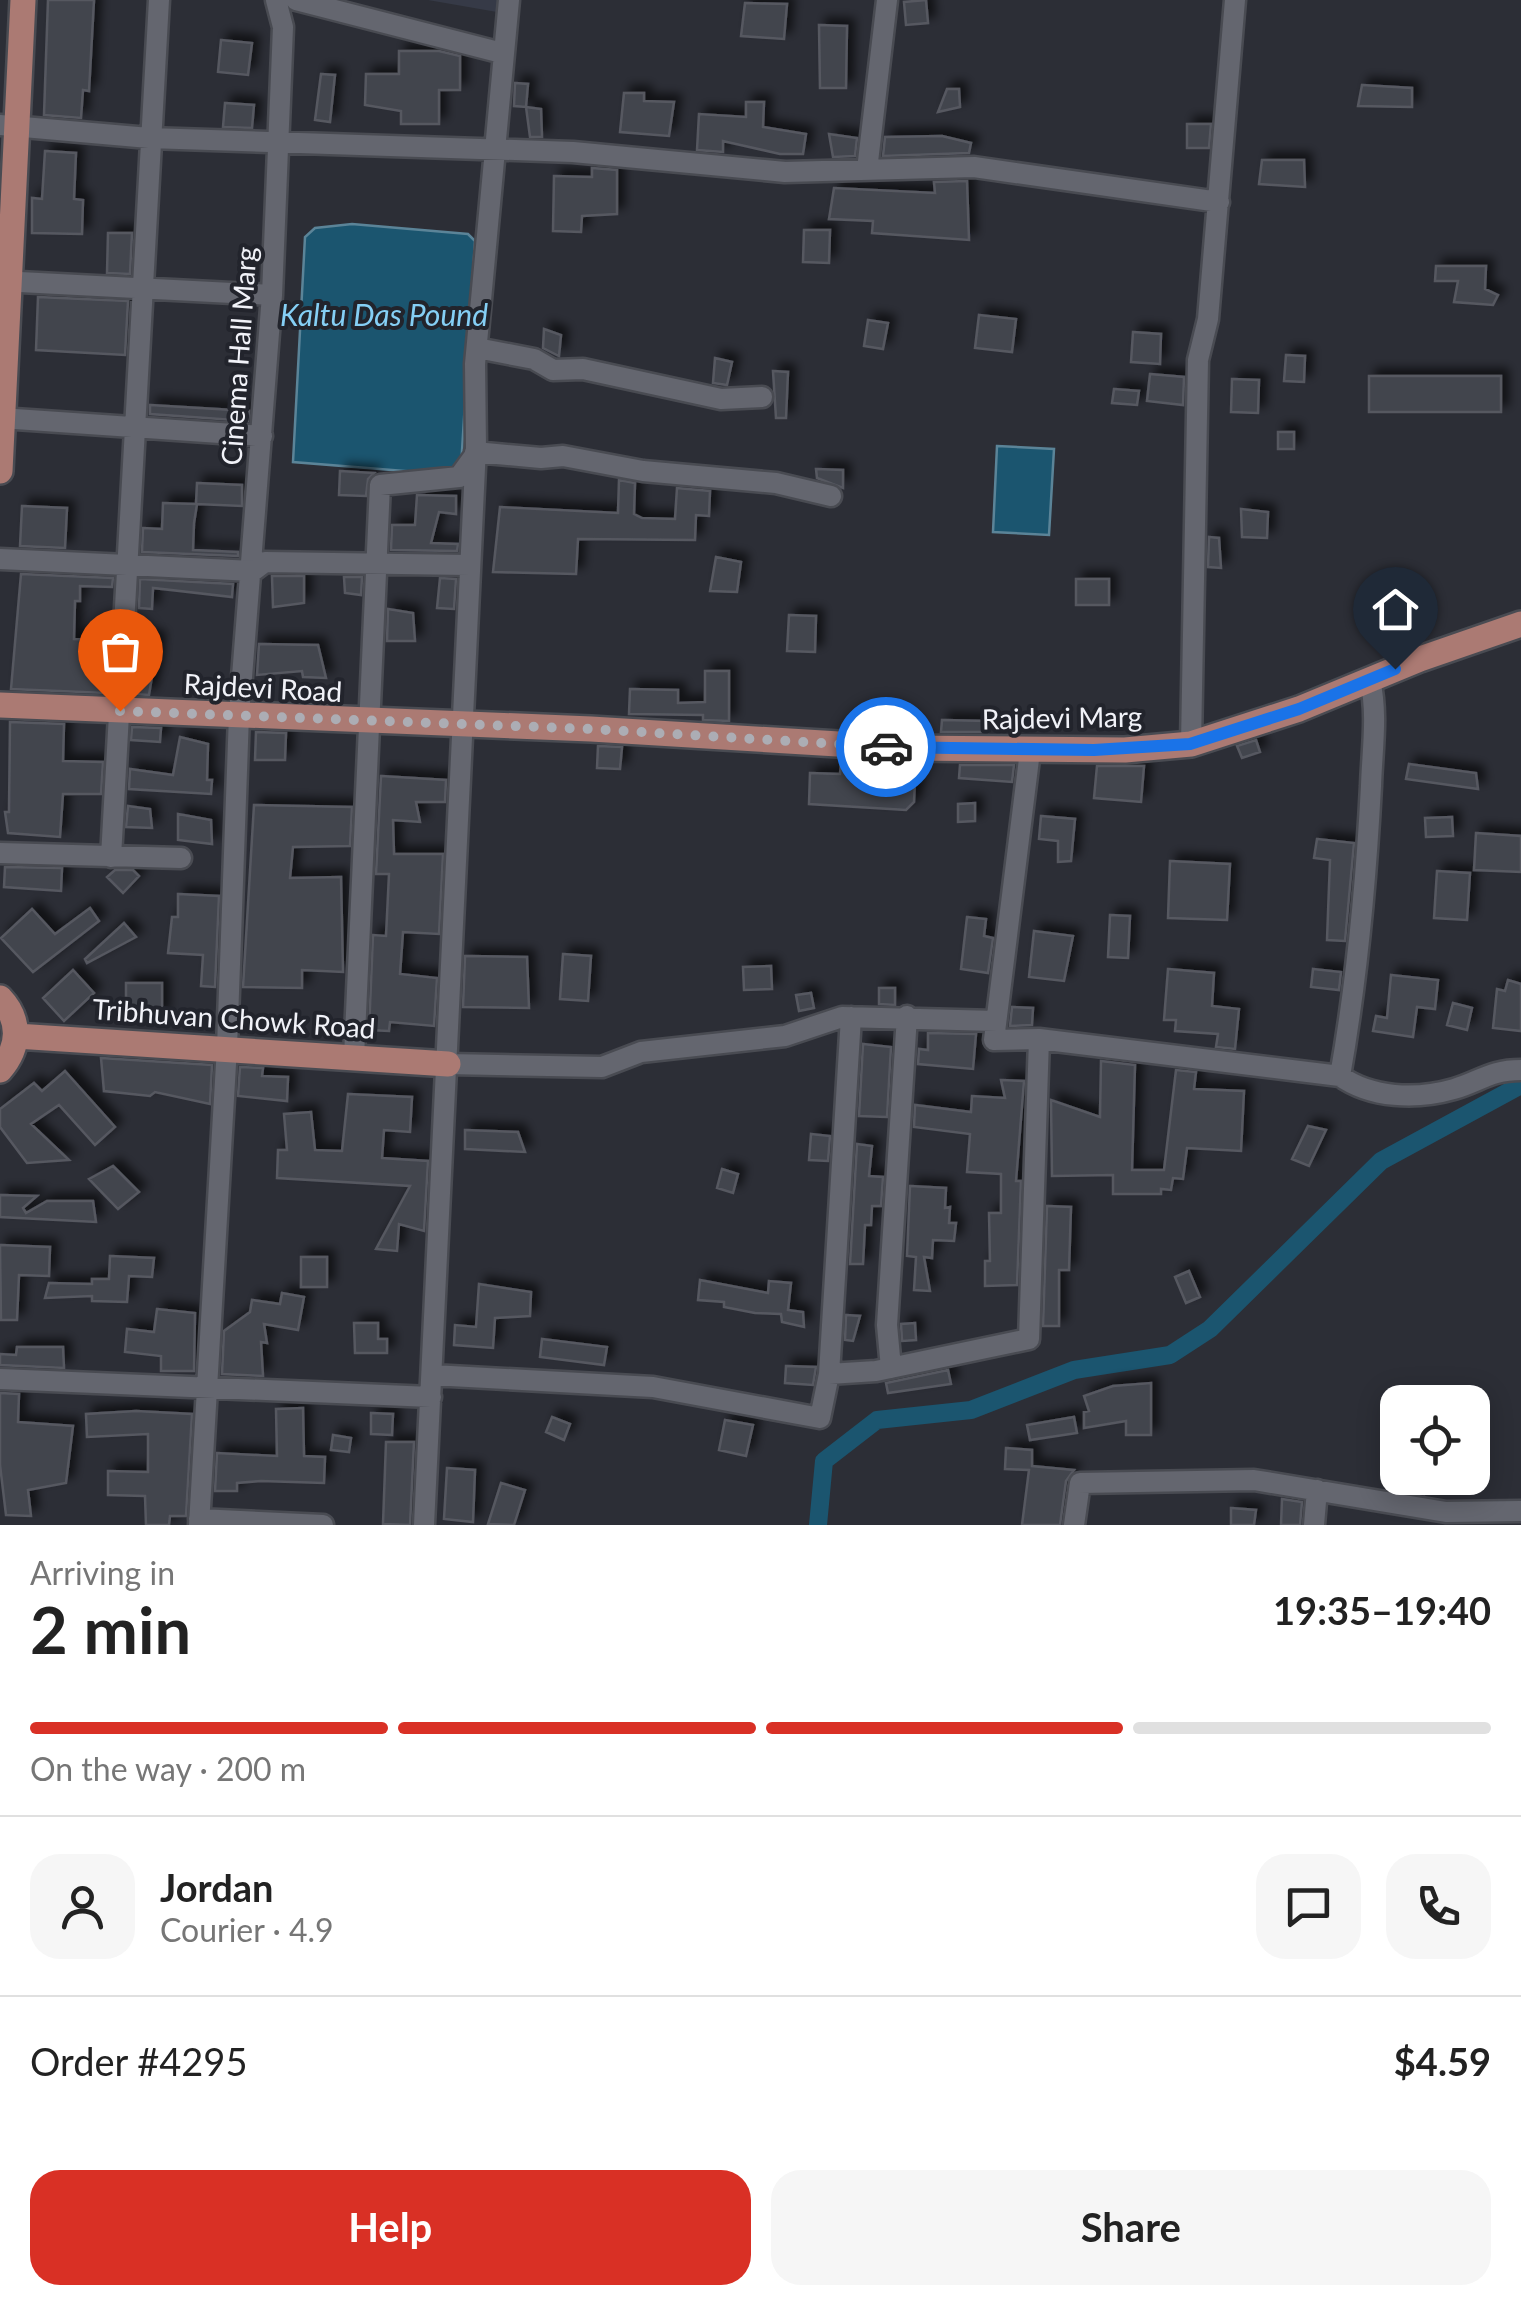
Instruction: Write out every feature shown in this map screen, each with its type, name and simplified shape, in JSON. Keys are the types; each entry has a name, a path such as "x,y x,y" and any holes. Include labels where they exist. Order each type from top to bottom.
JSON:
{"main road":[{"path":"0,472 8,125 23,0"},
{"name":"Rajdevi Marg","path":"463,726 1030,751 1190,744 1299,709 1521,624"},
{"name":"Rajdevi Road","path":"0,705 463,726"},
{"path":"0,998 11,1012 16,1036 10,1059 0,1070"},
{"name":"Tribhuvan Chowk Road","path":"16,1036 448,1064"}],"street":[{"path":"111,857 160,0"},
{"name":"Cinema Hall Marg","path":"199,1522 227,1047 238,716 253,571 272,295 283,27 276,0"},
{"path":"296,0 502,53"},
{"path":"424,1525 476,453 477,348 509,0"},
{"path":"868,170 887,0"},
{"path":"1190,744 1198,360 1208,319 1235,0"},
{"path":"8,125 150,138 495,149 786,172 974,167 1219,202"},
{"path":"4,281 272,295"},
{"path":"477,348 534,359 553,370 584,369 720,399 762,397"},
{"path":"1,418 262,436"},
{"path":"476,453 563,456 643,472 776,483 831,496"},
{"path":"354,1057 366,723 380,485 459,477 476,453"},
{"path":"0,559 253,571 265,562 468,565"},
{"path":"1340,1076 1354,999 1370,809 1374,700 1370,680"},
{"path":"1030,751 994,1040 1039,1039 1340,1076 1359,1089 1413,1096 1456,1088 1493,1070 1521,1070"},
{"path":"0,853 180,858"},
{"path":"891,1368 887,1325 906,1016"},
{"path":"448,1064 602,1067 640,1052 784,1036 851,1017 996,1021"},
{"path":"432,1375 653,1388 820,1418 829,1374 851,1017"},
{"path":"829,1374 891,1368 1029,1339 1039,1039"},
{"path":"0,1379 431,1398"},
{"path":"1074,1525 1080,1483 1254,1480 1446,1512 1521,1511"},
{"path":"1314,1525 1317,1490"},
{"path":"199,1522 323,1525"}],"shaded area":[{"path":"428,0 497,0 497,12"}],"water":[{"name":"Kaltu Das Pound","path":"352,224 468,234 475,241 461,467 454,475 293,462 305,237 315,228"},
{"path":"997,446 1054,449 1049,535 993,532"}],"building":[{"path":"48,0 94,0 89,91 83,90 81,118 44,115"},
{"path":"926,0 928,23 906,25 904,2"},
{"path":"745,3 787,4 784,39 741,36"},
{"path":"819,25 847,26 846,88 820,88"},
{"path":"221,40 252,43 248,75 218,72"},
{"path":"399,51 439,51 460,56 460,90 439,90 439,124 401,124 401,111 365,105 366,74 399,74"},
{"path":"321,74 335,75 330,122 315,120"},
{"path":"515,83 528,84 526,107 514,106"},
{"path":"1362,85 1412,88 1412,107 1358,106"},
{"path":"947,89 959,89 960,107 938,112"},
{"path":"624,93 644,93 644,101 674,102 669,136 620,132"},
{"path":"746,102 764,102 763,127 806,134 803,154 780,154 723,141 723,152 697,150 699,114 746,117"},
{"path":"225,103 254,105 252,128 223,127"},
{"path":"526,107 541,109 542,137 530,137"},
{"path":"1187,124 1211,124 1209,148 1187,148"},
{"path":"829,134 857,138 855,156 833,157"},
{"path":"942,136 971,143 969,153 883,156 885,137"},
{"path":"45,151 76,153 74,199 83,200 82,234 32,233 32,198 42,199"},
{"path":"1262,160 1304,160 1305,187 1259,184"},
{"path":"592,168 617,170 617,214 582,216 581,232 553,231 554,176 592,177"},
{"path":"967,181 969,240 872,233 873,221 829,219 834,188 935,193 934,182"},
{"path":"804,230 830,230 829,263 803,262"},
{"path":"108,233 132,233 130,274 107,273"},
{"path":"1436,266 1486,266 1485,289 1498,295 1493,305 1454,302 1458,281 1435,281"},
{"path":"38,297 128,301 125,355 36,350"},
{"path":"979,315 1016,319 1012,352 975,348"},
{"path":"868,320 888,323 883,349 864,346"},
{"path":"544,329 561,335 559,356 543,348"},
{"path":"1133,332 1161,334 1160,364 1131,362"},
{"path":"1286,355 1305,356 1304,382 1284,381"},
{"path":"715,358 732,362 727,385 713,383"},
{"path":"773,371 788,372 786,418 776,418"},
{"path":"1150,374 1184,377 1183,405 1147,401"},
{"path":"1369,376 1501,376 1501,412 1369,412"},
{"path":"1232,379 1259,380 1258,413 1231,412"},
{"path":"1114,389 1139,391 1137,405 1112,403"},
{"path":"150,405 249,411 248,421 150,414"},
{"path":"1278,432 1294,432 1294,449 1278,449"},
{"path":"816,469 843,470 843,488 817,478"},
{"path":"340,471 374,473 368,479 366,496 339,495"},
{"path":"619,480 635,483 634,514 642,518 675,519 677,488 710,491 709,516 696,515 695,540 578,539 576,574 493,572 500,507 618,513"},
{"path":"197,483 242,485 242,506 197,504 194,523 193,550 238,552 238,556 142,552 143,528 162,529 163,503 196,504"},
{"path":"417,495 456,496 456,514 439,512 431,543 458,544 457,551 391,550 392,525 415,525"},
{"path":"22,506 67,508 65,548 20,546"},
{"path":"1241,509 1268,512 1267,538 1242,537"},
{"path":"1209,537 1219,538 1221,568 1208,567"},
{"path":"716,557 741,562 737,592 710,591"},
{"path":"21,574 113,578 112,587 80,586 80,601 75,601 74,639 101,640 99,674 107,674 106,693 11,689"},
{"path":"272,576 304,576 304,603 273,607"},
{"path":"344,577 362,577 361,595 345,593"},
{"path":"440,578 456,579 454,609 437,608"},
{"path":"140,579 233,584 232,597 153,588 152,609 139,608"},
{"path":"1076,579 1109,579 1109,605 1076,605"},
{"path":"1397,608 1402,623 1388,628 1382,614"},
{"path":"388,609 413,613 415,641 387,641"},
{"path":"789,615 816,616 815,652 787,651"},
{"path":"137,637 158,639 149,695 134,694"},
{"path":"259,644 318,645 326,678 303,677 302,671 257,675"},
{"path":"705,671 729,671 729,721 703,720 703,715 629,714 630,689 678,690 678,703 705,702"},
{"path":"942,720 988,721 988,732 941,732"},
{"path":"10,722 64,724 63,761 103,762 101,794 63,794 60,837 8,833 5,812 9,812"},
{"path":"132,727 161,728 160,742 131,740"},
{"path":"256,732 286,733 285,760 255,760"},
{"path":"180,737 208,744 207,780 212,780 211,794 129,789 130,769 173,775"},
{"path":"1256,740 1260,752 1242,758 1237,746"},
{"path":"598,746 622,747 620,769 597,768"},
{"path":"841,762 874,764 873,777 915,780 914,802 906,810 809,804 810,773 840,774"},
{"path":"1409,764 1476,773 1478,789 1406,779"},
{"path":"960,765 1014,765 1012,782 959,778"},
{"path":"1097,766 1144,766 1141,802 1094,798"},
{"path":"381,776 446,780 445,802 416,802 420,822 393,820 394,854 443,854 439,934 403,932 400,974 437,978 434,1026 390,1022 389,1031 369,1030 373,935 386,936 389,874 376,874"},
{"path":"975,803 975,821 958,822 958,804"},
{"path":"254,805 352,807 350,846 293,847 290,878 341,877 343,972 302,970 302,988 243,987"},
{"path":"128,806 150,809 152,828 126,827"},
{"path":"178,814 211,820 212,844 178,840"},
{"path":"1041,816 1075,819 1071,861 1058,862 1058,841 1039,839"},
{"path":"1452,817 1453,836 1426,837 1425,818"},
{"path":"1476,833 1521,836 1521,872 1474,870"},
{"path":"1317,839 1354,843 1345,941 1327,940 1330,860 1314,858"},
{"path":"1170,861 1230,864 1227,920 1168,918"},
{"path":"5,867 62,868 61,891 4,887"},
{"path":"115,870 133,870 139,876 123,893 107,877"},
{"path":"1437,871 1470,873 1467,920 1434,918"},
{"path":"178,894 219,896 215,987 201,986 203,955 168,953 172,917 178,917"},
{"path":"90,908 99,921 33,972 1,938 32,909 55,934"},
{"path":"1110,915 1130,916 1128,958 1108,957"},
{"path":"967,917 986,919 984,936 993,938 988,973 961,969"},
{"path":"124,923 136,937 87,963 85,959"},
{"path":"1034,931 1073,936 1064,981 1029,977"},
{"path":"563,954 591,956 588,1001 560,999"},
{"path":"465,956 527,957 529,1008 463,1007"},
{"path":"771,966 772,989 744,990 743,967"},
{"path":"1168,969 1214,973 1212,1006 1239,1009 1235,1049 1216,1047 1218,1034 1175,1031 1176,1020 1164,1020"},
{"path":"1313,969 1341,972 1339,990 1311,987"},
{"path":"73,970 94,993 64,1021 43,998"},
{"path":"1391,975 1438,980 1435,1009 1417,1007 1413,1037 1373,1031 1376,1016 1387,1018"},
{"path":"1508,980 1521,984 1521,1031 1493,1028 1497,989 1505,991"},
{"path":"126,983 162,983 162,1016 126,1016"},
{"path":"879,988 895,988 895,1005 879,1004"},
{"path":"811,993 814,1008 799,1011 796,995"},
{"path":"1453,1003 1472,1008 1467,1030 1447,1025"},
{"path":"1012,1007 1033,1008 1032,1025 1010,1026"},
{"path":"928,1033 976,1034 973,1069 918,1064 919,1049 928,1050"},
{"path":"863,1044 891,1047 887,1117 859,1116"},
{"path":"101,1058 212,1065 210,1104 155,1092 150,1096 104,1091"},
{"path":"1101,1061 1135,1065 1132,1170 1164,1170 1176,1070 1196,1072 1194,1089 1244,1091 1241,1151 1187,1148 1183,1179 1173,1178 1171,1190 1161,1189 1161,1194 1113,1194 1113,1175 1052,1176 1051,1100 1100,1117"},
{"path":"240,1067 263,1068 262,1076 288,1077 287,1101 238,1096"},
{"path":"65,1071 115,1127 95,1145 59,1105 31,1124 69,1160 27,1163 0,1127 0,1109 34,1083 42,1091"},
{"path":"1001,1080 1024,1081 1016,1181 1021,1181 1017,1285 985,1286 985,1261 990,1261 989,1213 1001,1213 1001,1174 967,1172 970,1134 914,1127 915,1105 971,1112 972,1096 1005,1098"},
{"path":"348,1094 412,1097 410,1132 384,1130 382,1158 428,1161 424,1231 399,1224 397,1251 376,1249 410,1186 277,1178 278,1150 287,1150 284,1114 311,1112 315,1150 342,1151"},
{"path":"1308,1126 1326,1130 1309,1166 1292,1159"},
{"path":"465,1130 518,1132 525,1152 465,1149"},
{"path":"811,1134 830,1136 828,1161 809,1160"},
{"path":"857,1144 872,1146 869,1176 883,1177 881,1206 872,1206 871,1225 865,1225 863,1264 850,1264"},
{"path":"113,1166 139,1192 118,1209 89,1179"},
{"path":"722,1169 738,1174 733,1193 717,1188"},
{"path":"910,1186 946,1188 949,1223 956,1223 954,1241 933,1240 932,1258 924,1257 930,1291 914,1290 916,1257 907,1256"},
{"path":"0,1195 37,1196 23,1208 26,1213 47,1201 93,1201 96,1222 0,1217"},
{"path":"1047,1206 1071,1207 1069,1270 1059,1270 1059,1326 1043,1326"},
{"path":"0,1245 50,1247 49,1276 19,1275 17,1320 1,1320"},
{"path":"110,1256 154,1258 152,1277 129,1276 127,1302 92,1301 92,1296 45,1298 49,1283 92,1284 92,1279 109,1279"},
{"path":"301,1257 327,1257 327,1287 301,1287"},
{"path":"1189,1271 1200,1297 1186,1303 1175,1277"},
{"path":"700,1280 768,1293 769,1281 791,1283 788,1310 803,1312 804,1327 782,1322 781,1314 755,1313 724,1307 724,1302 698,1300"},
{"path":"479,1284 531,1292 530,1316 495,1318 493,1348 454,1345 455,1325 476,1327"},
{"path":"282,1293 304,1297 298,1330 264,1324 267,1343 261,1342 263,1376 222,1374 224,1331 250,1312 252,1300 280,1304"},
{"path":"157,1309 195,1313 194,1371 161,1371 161,1356 125,1352 127,1329 154,1332"},
{"path":"846,1315 860,1316 853,1341 845,1340"},
{"path":"354,1323 378,1323 378,1339 387,1339 387,1353 355,1353"},
{"path":"915,1323 916,1340 902,1341 901,1324"},
{"path":"542,1339 607,1347 604,1365 540,1357"},
{"path":"17,1347 63,1347 64,1368 0,1365 0,1354 16,1355"},
{"path":"786,1366 816,1367 813,1385 785,1383"},
{"path":"948,1370 951,1384 888,1393 886,1383"},
{"path":"1151,1383 1151,1435 1126,1435 1126,1421 1084,1428 1084,1412 1089,1411 1084,1396 1113,1386"},
{"path":"0,1393 19,1394 18,1422 73,1426 66,1483 28,1490 31,1516 6,1515 0,1465"},
{"path":"303,1408 304,1456 325,1457 324,1483 261,1481 237,1483 237,1491 215,1491 217,1453 277,1456 276,1409"},
{"path":"371,1413 393,1414 392,1435 371,1434"},
{"path":"86,1414 192,1414 186,1516 170,1516 169,1525 146,1525 145,1496 108,1495 108,1471 148,1472 148,1434 87,1437"},
{"path":"552,1417 570,1424 564,1440 546,1432"},
{"path":"1074,1417 1077,1433 1030,1440 1027,1425"},
{"path":"725,1420 753,1425 746,1456 719,1450"},
{"path":"333,1435 351,1438 349,1452 331,1450"},
{"path":"386,1442 414,1442 410,1525 383,1524"},
{"path":"1006,1448 1032,1450 1032,1466 1074,1470 1066,1481 1060,1525 1022,1525 1029,1470 1005,1469"},
{"path":"447,1468 475,1470 473,1522 444,1519"},
{"path":"501,1483 525,1490 514,1525 488,1524"},
{"path":"1282,1499 1302,1502 1300,1525 1281,1525"},
{"path":"1231,1508 1256,1510 1254,1525 1231,1525"}],"waterway":[{"path":"818,1525 824,1461 877,1420 971,1410 1074,1370 1170,1355 1210,1329 1381,1161 1521,1085"}],"way so far":[{"path":"120,711 431,726 591,729 886,747"}],"route":[{"path":"886,747 1030,751 1125,750 1190,744 1299,709 1395,669"}]}
